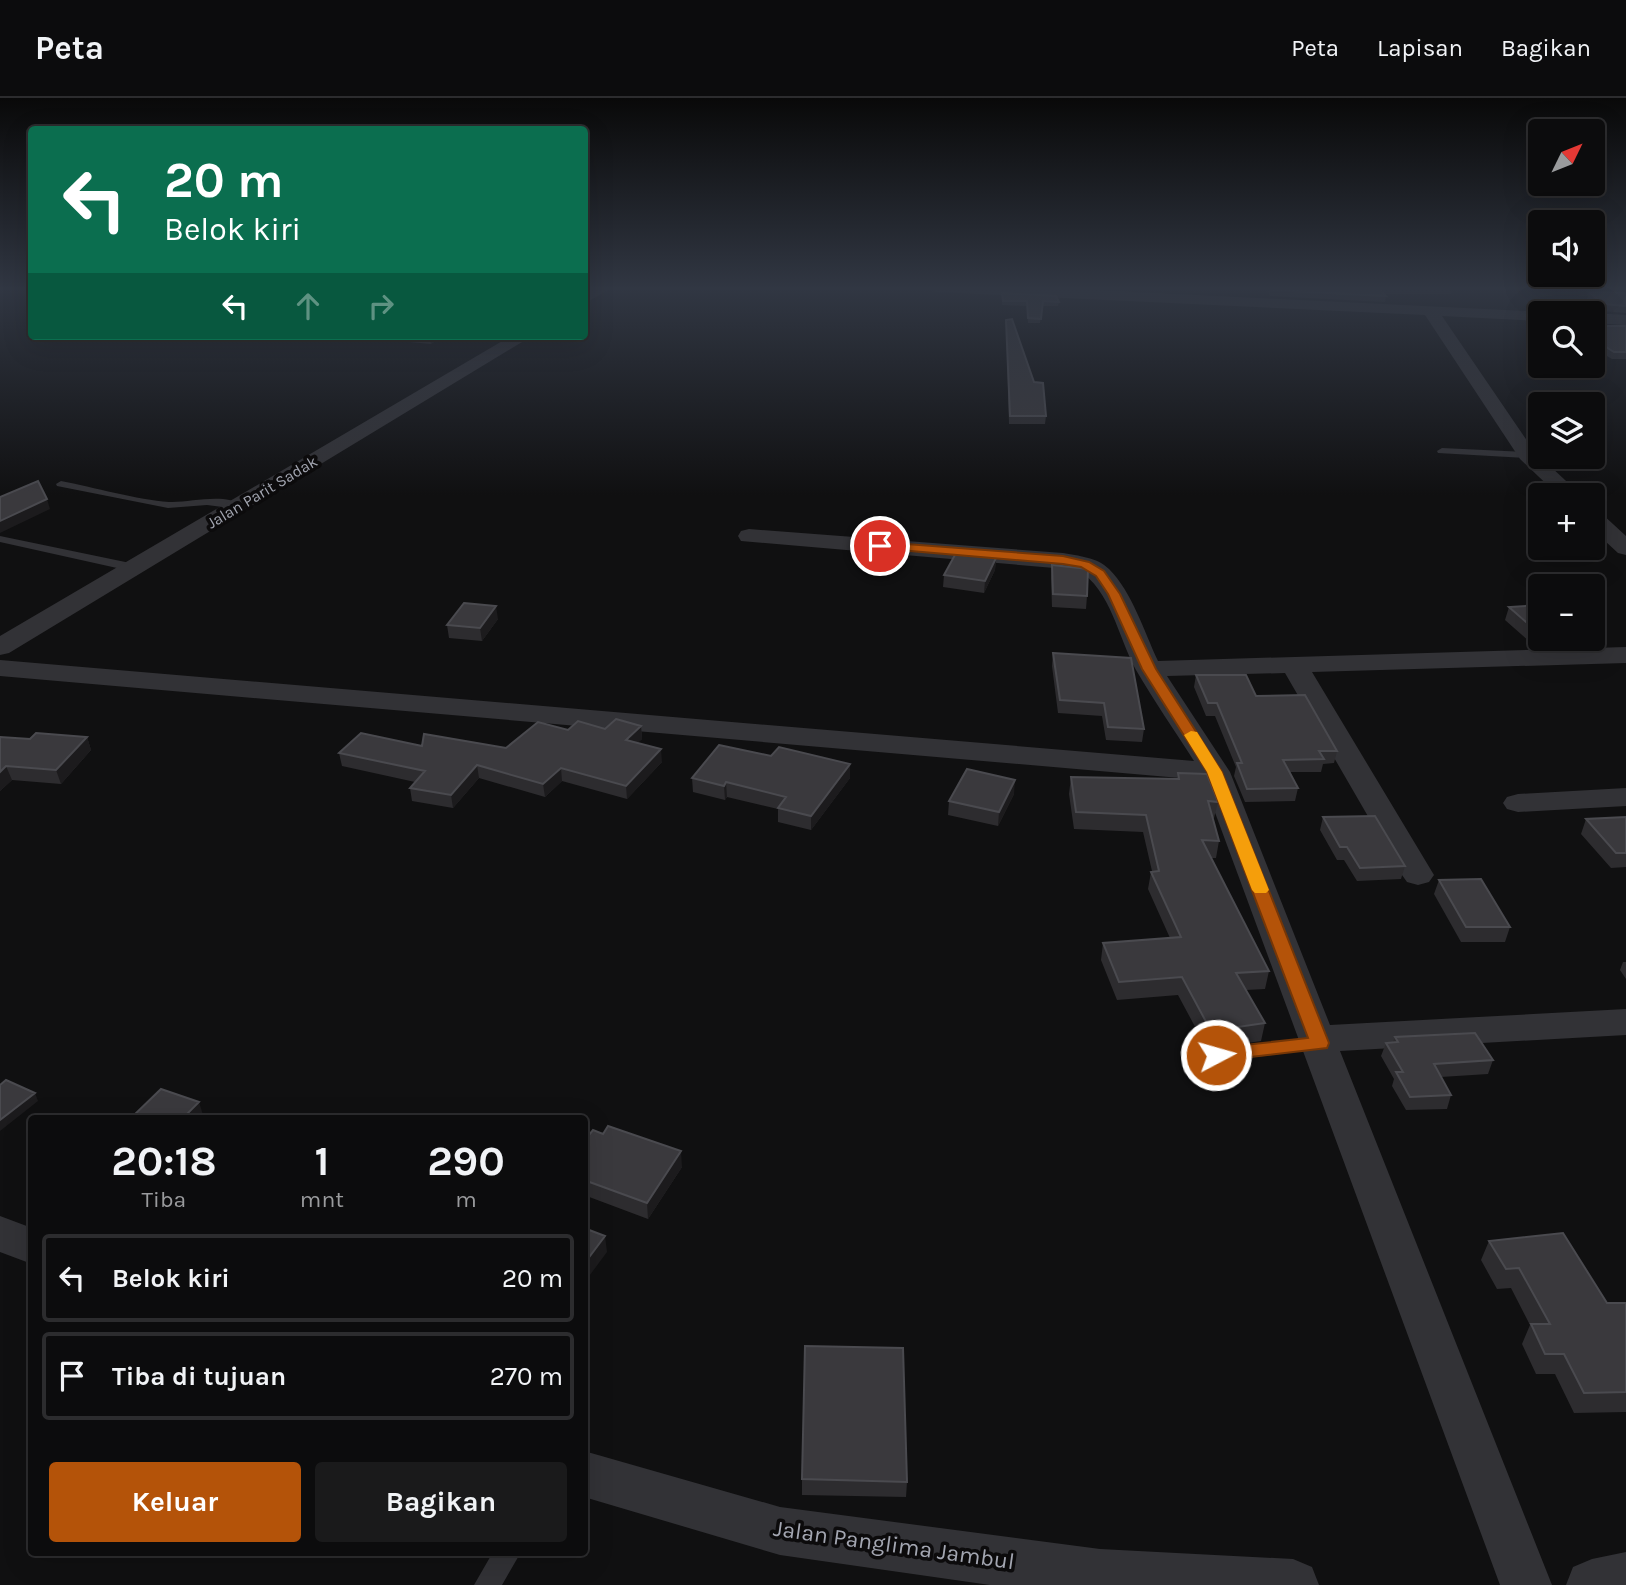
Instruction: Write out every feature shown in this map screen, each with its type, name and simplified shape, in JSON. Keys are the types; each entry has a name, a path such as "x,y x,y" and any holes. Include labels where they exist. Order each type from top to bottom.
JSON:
{"street":[{"name":"Jalan Parit Sadak","path":"0,647 489,356"},
{"path":"1461,356 1527,455 1557,483"},
{"path":"1605,529 1626,548"},
{"path":"749,536 1063,560 1085,564 1100,573 1114,594 1149,669 1214,772 1526,1585"},
{"path":"1149,669 1626,656"},
{"path":"1294,665 1418,875"},
{"path":"0,668 1214,772"},
{"path":"1518,803 1626,797"},
{"path":"1319,1041 1626,1022"},
{"path":"0,1233 28,1245"},
{"name":"Jalan Panglima Jambul","path":"588,1475 780,1531 1100,1575 1293,1585"},
{"path":"1592,1585 1626,1578"}],"lane":[{"path":"1442,451 1527,455"},
{"path":"61,484 168,505 229,511"},
{"path":"168,505 207,502 229,511"},
{"path":"0,539 135,568"},
{"path":"1216,1055 1319,1041"},
{"path":"487,1585 505,1556"}],"building":[{"path":"1008,356 1025,356 1034,382 1043,383 1046,416 1010,416"},
{"path":"38,481 47,499 0,521 0,497"},
{"path":"956,553 996,558 985,581 944,575"},
{"path":"1052,565 1088,569 1087,596 1053,594"},
{"path":"464,603 496,606 480,628 447,625"},
{"path":"1528,606 1528,624 1509,607"},
{"path":"1053,653 1131,658 1144,729 1108,727 1104,703 1060,700"},
{"path":"1196,675 1246,675 1256,696 1305,695 1337,751 1319,751 1324,759 1283,760 1298,788 1247,789 1237,763 1242,763 1217,703 1208,703"},
{"path":"616,719 641,726 626,740 661,749 626,786 561,768 543,784 477,765 451,795 410,788 425,771 339,753 361,733 422,746 424,734 506,748 538,722 568,730 578,721 605,729"},
{"path":"36,733 87,737 56,770 6,766 0,772 0,737 30,739"},
{"path":"719,745 771,756 779,747 850,764 811,816 778,808 786,797 726,782 724,786 692,778"},
{"path":"967,769 1015,780 999,812 949,801"},
{"path":"1178,773 1207,774 1218,802 1208,801 1219,841 1202,840 1269,971 1236,973 1265,1023 1211,1031 1182,977 1119,982 1103,943 1181,937 1151,872 1159,871 1146,815 1076,812 1071,777 1179,779"},
{"path":"1375,816 1405,866 1360,868 1347,847 1340,847 1323,817"},
{"path":"1626,817 1626,853 1616,853 1586,819"},
{"path":"1481,879 1510,927 1466,927 1439,880"},
{"path":"1475,1033 1493,1060 1434,1064 1451,1095 1410,1097 1396,1072 1403,1072 1386,1043 1398,1042 1395,1037"},
{"path":"6,1080 35,1093 0,1120 0,1085"},
{"path":"161,1089 199,1102 186,1115 134,1115"},
{"path":"608,1126 681,1151 647,1203 588,1181 588,1136 593,1130 603,1134"},
{"path":"588,1230 605,1236 588,1259"},
{"path":"1563,1233 1607,1303 1626,1303 1626,1392 1584,1393 1564,1354 1545,1354 1531,1324 1550,1324 1519,1268 1506,1269 1489,1241"},
{"path":"805,1346 903,1348 907,1482 802,1479"}],"slow traffic":[{"path":"1191,735 1214,772 1260,890"}],"route":[{"path":"880,546 1085,564 1100,573 1114,594 1149,669 1214,772 1320,1043 1216,1055"}]}
